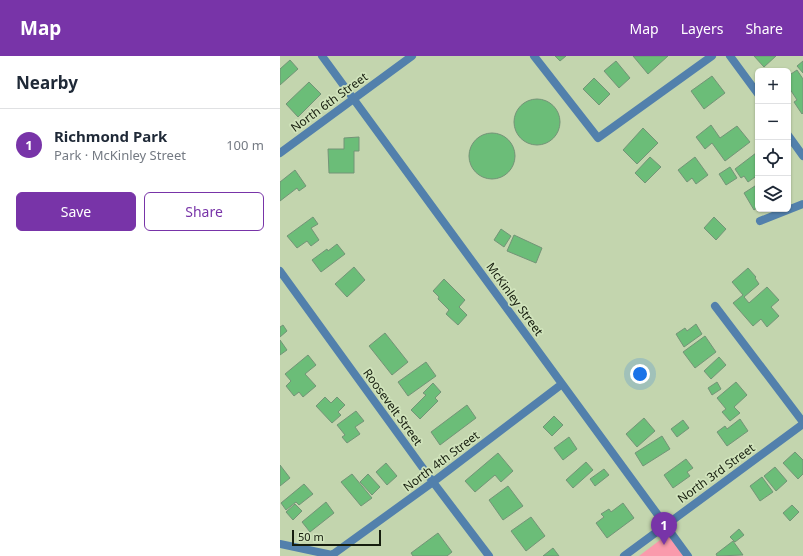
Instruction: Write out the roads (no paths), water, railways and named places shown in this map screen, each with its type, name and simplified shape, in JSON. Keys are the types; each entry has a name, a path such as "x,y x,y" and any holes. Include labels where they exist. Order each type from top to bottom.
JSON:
{"street":[{"name":"McKinley Street","path":"322,56 688,556"},
{"name":"North 6th Street","path":"280,153 412,56"},
{"path":"534,56 598,138 712,56"},
{"path":"730,56 755,90"},
{"path":"791,140 803,156"},
{"path":"760,220 803,204"},
{"name":"Roosevelt Street","path":"280,271 433,482 489,556"},
{"path":"715,306 803,423"},
{"name":"North 4th Street","path":"280,544 332,555 433,482 562,384"},
{"name":"North 3rd Street","path":"624,556 803,423"}],"place":[{"name":"Richmond Park","path":"664,545"}]}
